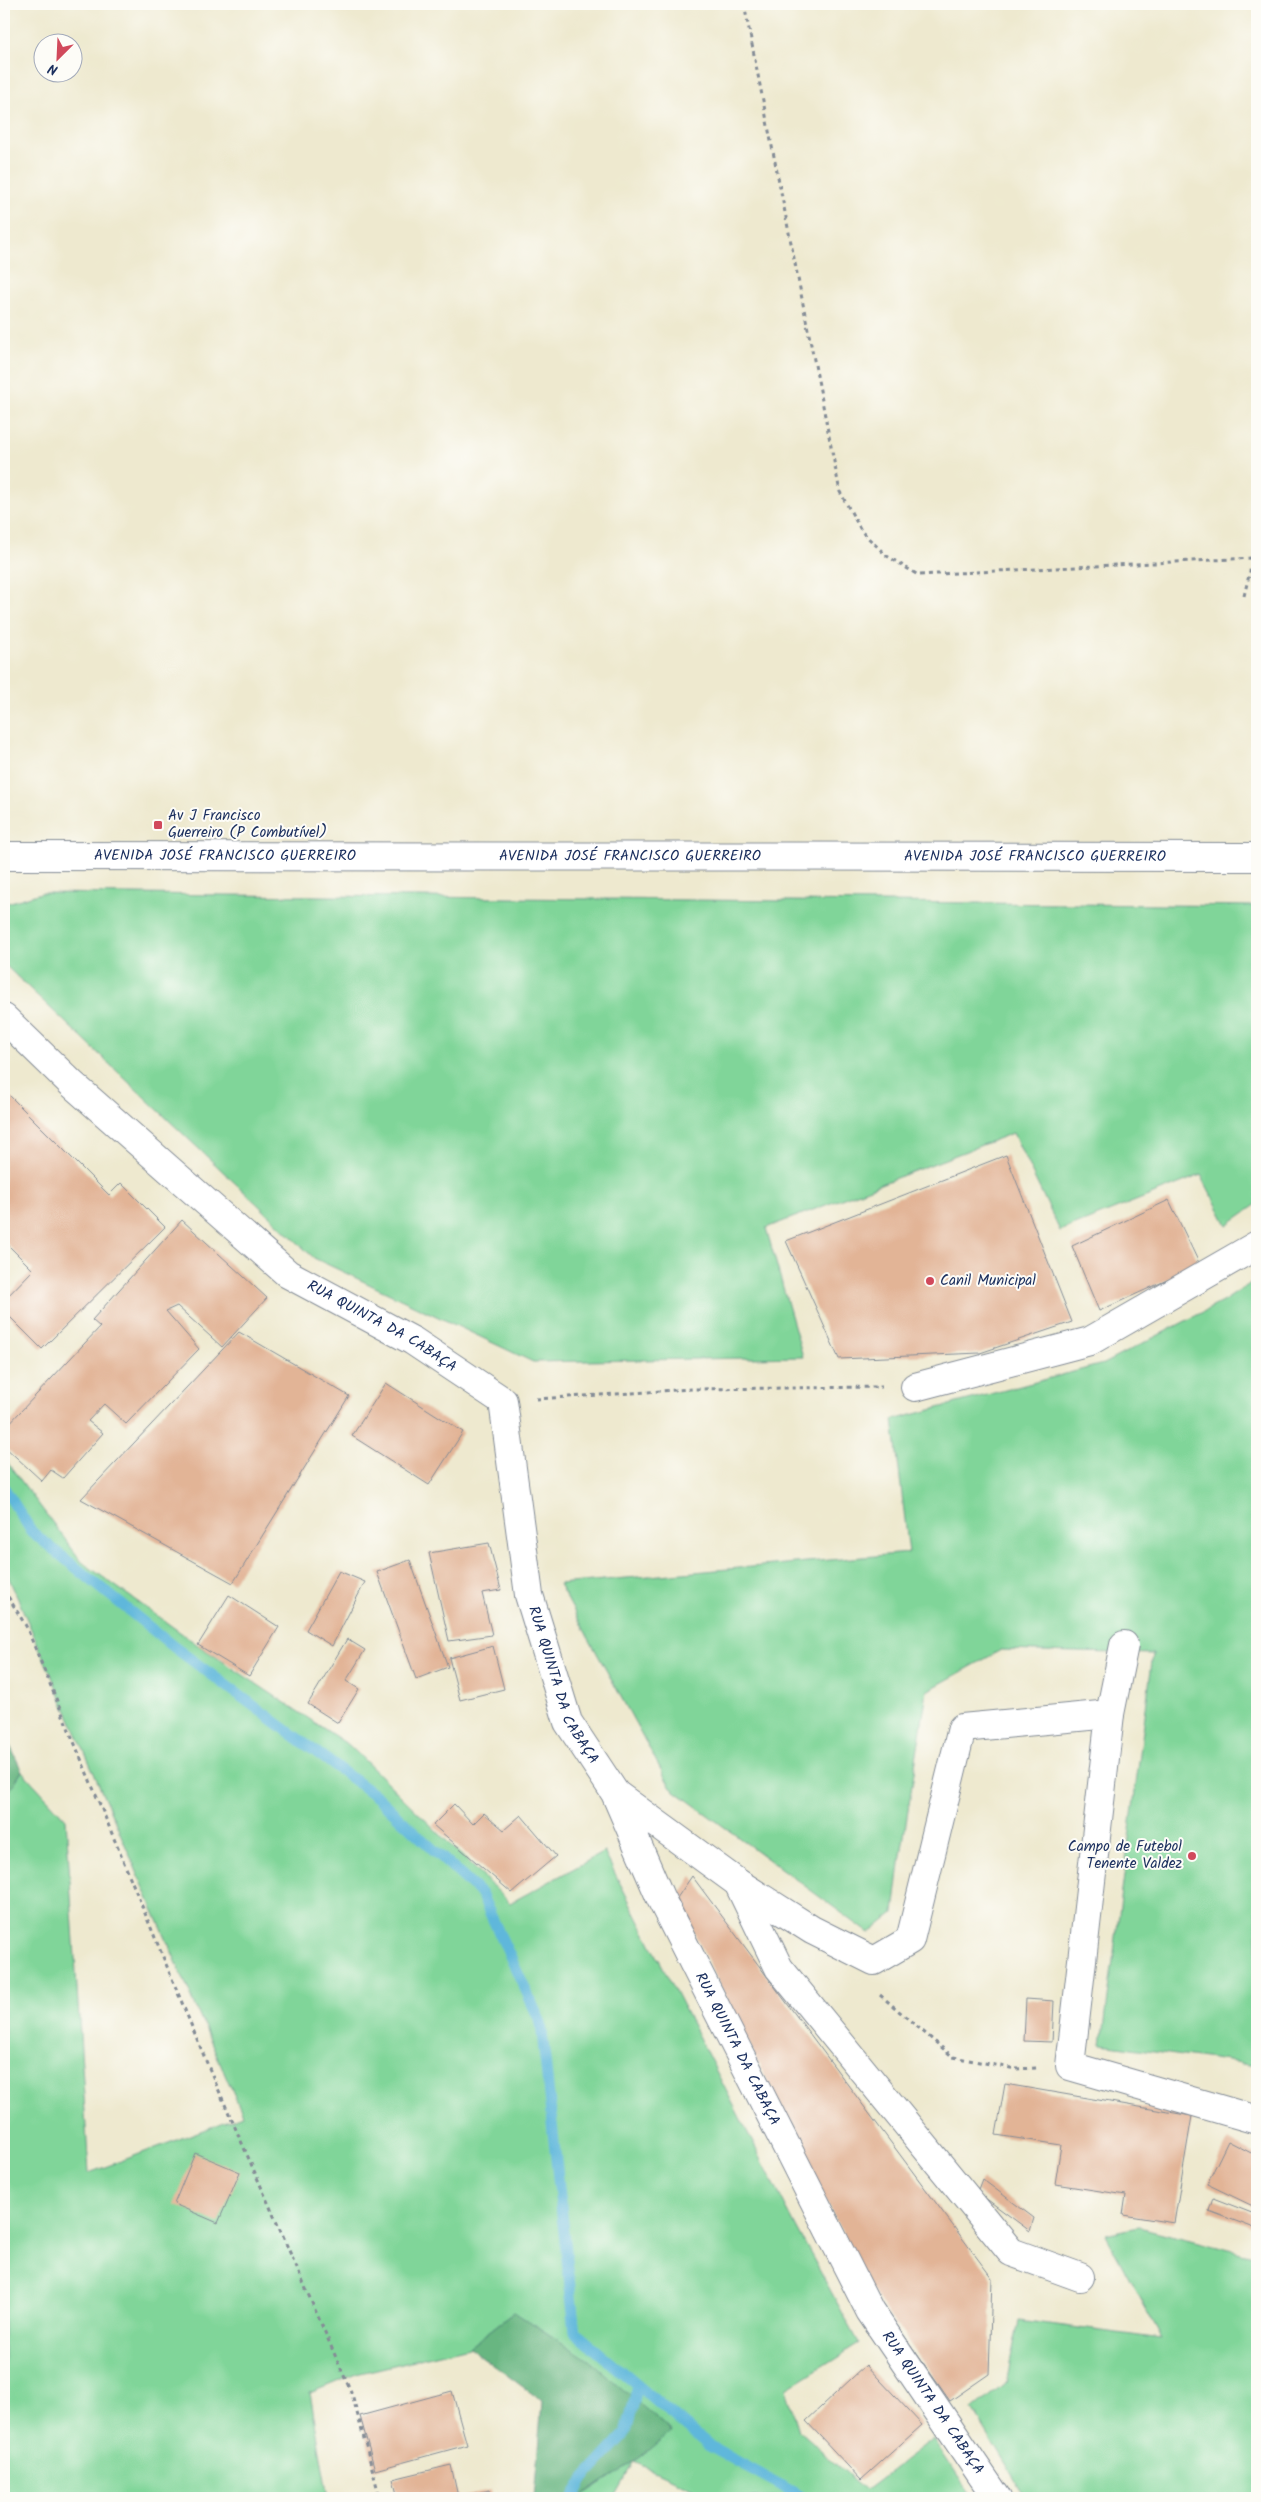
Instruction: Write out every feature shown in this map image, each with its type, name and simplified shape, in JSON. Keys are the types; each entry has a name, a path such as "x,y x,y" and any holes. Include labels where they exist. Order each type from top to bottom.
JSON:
{"street":[{"name":"AVENIDA JOSÉ FRANCISCO GUERREIRO","path":"4,856 1257,857"},
{"name":"RUA QUINTA DA CABAÇA","path":"4,1018 72,1084 288,1274 413,1341 503,1401 530,1595 568,1722 615,1793 660,1897 870,2311 997,2498"},
{"path":"915,1387 1090,1341 1257,1245"},
{"path":"1124,1645 1110,1714 1070,2066 1257,2120"},
{"path":"615,1793 738,1883 812,1930 874,1961 910,1940 962,1728 1110,1714"},
{"path":"738,1883 779,1968 1011,2252 1080,2277"}],"path":[{"path":"744,4 840,492 862,532 887,556 918,575 1252,558"},
{"path":"1244,596 1257,542"},
{"path":"503,1401 693,1389 915,1387"},
{"path":"4,1590 26,1626 209,2068 352,2394 380,2498"},
{"path":"4,1752 6,1756 4,1768"},
{"path":"875,1991 953,2057 1016,2069 1070,2066"}],"green space":[{"path":"41,893 1257,906 1257,1204 1227,1225 1201,1175 1060,1231 1013,1133 766,1228 803,1357 533,1362 314,1258 4,964 4,904"},
{"path":"1257,1279 1257,2065 1102,2044 1153,1654 1001,1650 927,1691 901,1855 894,1913 869,1933 671,1788 559,1584 909,1553 893,1420 1103,1364 1224,1301"},
{"path":"4,1458 82,1562 198,1645 350,1746 510,1903 604,1852 797,2229 859,2343 786,2389 799,2431 866,2490 933,2439 972,2498 714,2498 634,2462 672,2431 514,2312 469,2347 356,2374 310,2393 328,2498 4,2498 4,1799 22,1771 66,1819 89,2173 243,2115 4,1567"},
{"path":"4,1733 22,1771 4,1799"},
{"path":"1139,2227 1257,2257 1257,2498 1026,2498 973,2410 1006,2383 1019,2320 1162,2339 1105,2234"},
{"path":"514,2312 589,2360 672,2432 634,2462 578,2498 534,2498 542,2401 469,2347"},
{"path":"634,2462 614,2498 578,2498"}],"building":[{"path":"4,1090 109,1195 121,1183 165,1227 42,1349 4,1311 4,1300 33,1270 4,1241"},
{"name":"Canil Municipal","path":"1006,1155 1072,1322 980,1353 839,1359 786,1241"},
{"path":"1169,1200 1200,1265 1099,1311 1072,1246"},
{"path":"182,1220 267,1298 222,1347 177,1306 166,1311 199,1349 126,1424 104,1404 88,1421 103,1433 63,1478 51,1470 42,1481 4,1446 4,1429 100,1327 92,1320"},
{"path":"239,1332 349,1396 233,1583 81,1499"},
{"path":"386,1383 463,1432 429,1485 352,1436"},
{"path":"489,1543 501,1590 482,1593 492,1635 449,1641 429,1553"},
{"path":"410,1560 448,1667 416,1679 377,1572"},
{"path":"339,1571 365,1582 332,1646 306,1630"},
{"path":"229,1595 279,1627 249,1676 198,1645"},
{"path":"347,1639 365,1650 346,1681 359,1689 338,1723 308,1704"},
{"path":"493,1646 504,1689 460,1700 449,1658"},
{"path":"454,1804 473,1824 484,1813 504,1830 521,1815 556,1856 512,1893 433,1825"},
{"path":"692,1876 992,2278 989,2374 950,2401 865,2280 677,1898"},
{"path":"1026,1999 1054,2001 1052,2042 1024,2041"},
{"path":"1005,2084 1192,2116 1174,2223 1123,2215 1126,2195 1055,2184 1061,2145 996,2135"},
{"path":"1228,2141 1257,2156 1257,2208 1207,2184"},
{"path":"195,2153 240,2172 218,2223 174,2204"},
{"path":"982,2179 1034,2218 1030,2231 977,2192"},
{"path":"1213,2198 1257,2215 1257,2229 1209,2211"},
{"path":"866,2365 922,2425 861,2480 806,2421"},
{"path":"452,2391 467,2445 375,2470 360,2416"},
{"path":"451,2465 458,2497 490,2490 492,2498 398,2498 393,2479"}],"waterway":[{"path":"4,1488 32,1532 174,1647 377,1797 481,1894 541,2023 575,2332 709,2446 804,2498"},
{"path":"573,2498 584,2479 626,2433 638,2386"}],"place":[{"name":"Av J Francisco Guerreiro (P Combutível)","path":"158,825"},
{"name":"Canil Municipal","path":"930,1281"},
{"name":"Campo de Futebol Tenente Valdez","path":"1192,1856"}]}
